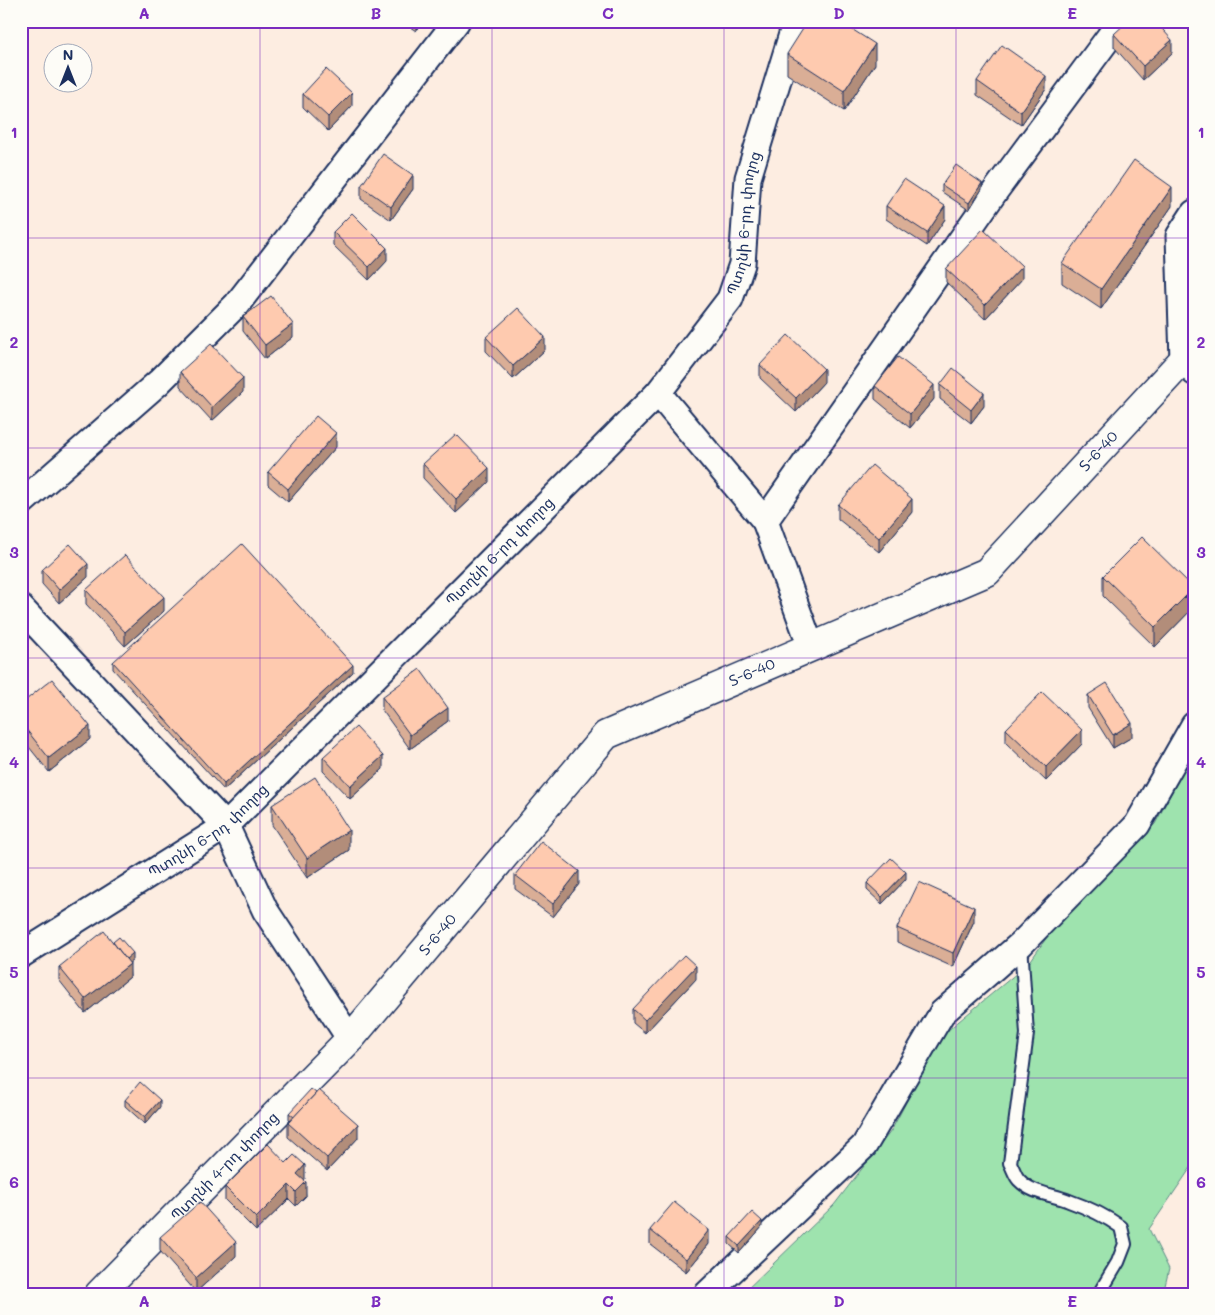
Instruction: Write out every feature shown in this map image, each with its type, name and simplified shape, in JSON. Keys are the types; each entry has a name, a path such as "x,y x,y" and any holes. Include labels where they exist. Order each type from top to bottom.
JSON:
{"street":[{"path":"21,503 159,382 237,304 457,21"},
{"name":"Պտղնի 6-րդ փողոց","path":"21,955 226,826 658,393 730,299 742,264 748,178 796,21"},
{"path":"765,521 996,190 1120,21"},
{"path":"1190,362 1179,236 1194,212"},
{"name":"Տ-6-40","path":"350,1039 606,735 987,572 1190,362"},
{"path":"658,393 765,521 811,647"},
{"path":"21,608 226,826 265,910 350,1039"},
{"path":"707,1294 864,1146 942,1013 1021,944 1137,825 1194,725"},
{"name":"Պտղնի 4-րդ փողոց","path":"99,1294 350,1039"}],"lane":[{"path":"1021,944 1027,1034 1010,1163 1018,1180 1033,1190 1069,1201 1108,1218 1122,1227 1125,1244 1118,1262 1098,1294"}],"green space":[{"path":"1194,750 1194,1163 1149,1229 1169,1269 1163,1294 742,1294 834,1205 891,1131 941,1036 1029,963 1072,901 1155,824"}],"building":[{"path":"808,21 839,21 875,44 844,91 787,54"},
{"path":"1128,21 1155,21 1172,40 1143,66 1114,34"},
{"path":"1002,45 1046,76 1021,112 977,81"},
{"path":"326,69 352,93 328,117 303,94"},
{"path":"383,154 413,175 391,207 361,186"},
{"path":"1134,160 1172,187 1101,289 1062,263"},
{"path":"956,165 982,183 969,203 942,185"},
{"path":"904,179 945,206 927,233 886,206"},
{"path":"352,213 387,248 369,267 333,232"},
{"path":"983,229 1022,266 985,305 946,269"},
{"path":"271,296 293,324 265,345 243,317"},
{"path":"518,308 545,337 513,366 486,337"},
{"path":"788,335 824,369 796,398 760,365"},
{"path":"211,344 243,378 212,407 180,372"},
{"path":"898,357 934,385 910,414 875,386"},
{"path":"953,368 984,393 971,410 940,385"},
{"path":"316,416 336,433 288,489 268,472"},
{"path":"456,434 489,468 456,499 423,464"},
{"path":"872,465 912,499 879,538 838,505"},
{"path":"1142,537 1194,588 1155,627 1103,576"},
{"path":"70,544 88,564 59,590 42,570"},
{"path":"242,544 353,665 224,784 113,662"},
{"path":"125,555 164,597 125,632 86,590"},
{"path":"420,669 448,708 410,735 382,697"},
{"path":"52,679 90,726 49,758 21,723 21,704"},
{"path":"1107,683 1132,723 1113,735 1088,695"},
{"path":"1042,692 1082,730 1046,767 1006,729"},
{"path":"356,727 383,756 350,786 323,757"},
{"path":"315,777 349,830 307,858 272,805"},
{"path":"541,841 579,871 553,904 515,875"},
{"path":"891,858 906,872 882,897 867,883"},
{"path":"919,882 974,907 953,953 897,928"},
{"path":"104,931 130,964 85,999 59,967"},
{"path":"119,937 133,953 126,959 113,942"},
{"path":"684,955 696,966 645,1020 633,1009"},
{"path":"140,1082 160,1100 145,1117 125,1100"},
{"path":"311,1089 316,1093 294,1117 289,1113"},
{"path":"319,1090 358,1124 327,1158 288,1123"},
{"path":"268,1144 286,1163 294,1155 305,1165 297,1174 306,1182 296,1192 289,1185 256,1218 225,1187"},
{"path":"200,1202 236,1242 196,1278 160,1237"},
{"path":"674,1202 709,1230 686,1259 650,1230"},
{"path":"752,1212 762,1221 739,1246 729,1237"}]}
